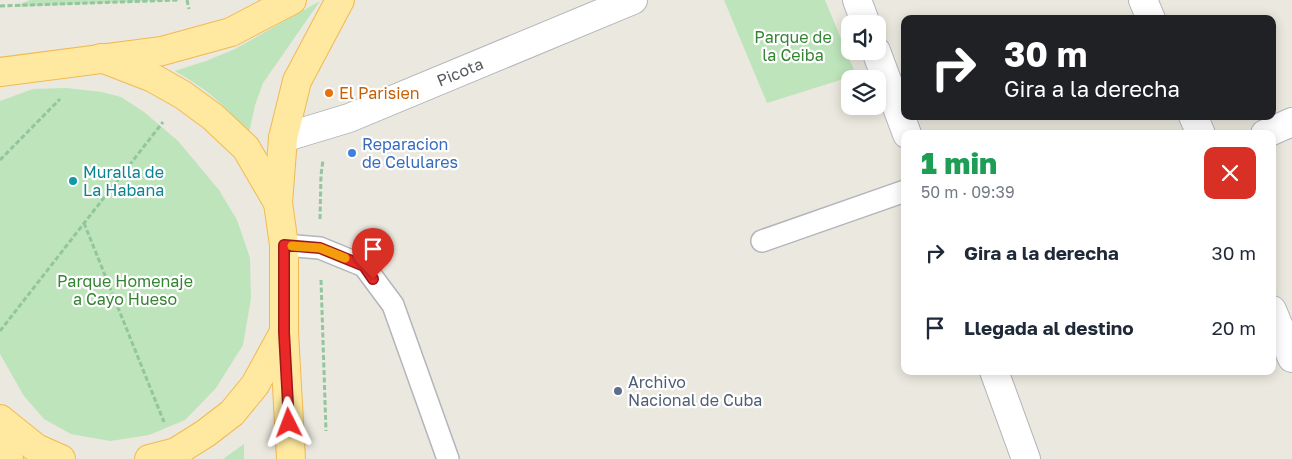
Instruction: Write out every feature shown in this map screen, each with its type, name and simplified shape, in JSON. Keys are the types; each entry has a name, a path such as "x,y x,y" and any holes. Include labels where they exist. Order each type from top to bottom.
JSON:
{"main road":[{"path":"0,72 162,51 231,32 292,0"},
{"path":"291,459 284,332 284,245 278,203 283,138 297,81 340,0"},
{"path":"101,58 153,78 184,96 213,117 246,148 278,203"},
{"path":"149,459 176,452 206,433 232,413 255,385 284,332"},
{"path":"0,419 36,448 61,459"},
{"path":"0,439 9,459"}],"street":[{"name":"Picota","path":"283,138 358,114 633,0"},
{"path":"857,0 863,15"},
{"path":"1143,0 1149,15"},
{"path":"879,60 901,118"},
{"path":"1274,130 1292,122"},
{"path":"1276,320 1292,358"},
{"path":"995,375 1026,459"}],"lane":[{"path":"762,241 901,192"},
{"path":"284,245 320,248 364,266 393,305 448,459"}],"path":[{"path":"0,6 180,0"},
{"path":"0,331 184,96"},
{"path":"0,160 61,99"},
{"path":"326,440 320,248 321,174 330,123"},
{"path":"84,223 176,452"}],"green space":[{"path":"30,0 180,0 13,7"},
{"name":"Parque de la Ceiba","path":"724,0 825,0 841,39 841,60 850,60 854,70 841,70 841,80 767,103"},
{"path":"320,1 263,83 255,105 249,133 215,98 175,71 235,49"},
{"name":"Parque Homenaje a Cayo Hueso","path":"66,88 102,92 121,97 144,112 178,141 219,190 237,220 250,258 251,298 243,345 216,388 185,420 149,435 110,441 71,434 44,419 24,396 0,354 0,101 33,89"},
{"path":"244,444 244,459 223,459"}],"slow traffic":[{"path":"292,246 320,248 345,258"}],"place":[{"name":"El Parisien","path":"329,93"},
{"name":"Reparacion de Celulares","path":"352,153"},
{"name":"Muralla de La Habana","path":"73,181"},
{"name":"Archivo Nacional de Cuba","path":"618,391"}],"route":[{"path":"289,423 284,332 284,245 320,248 364,266 373,279"}]}
